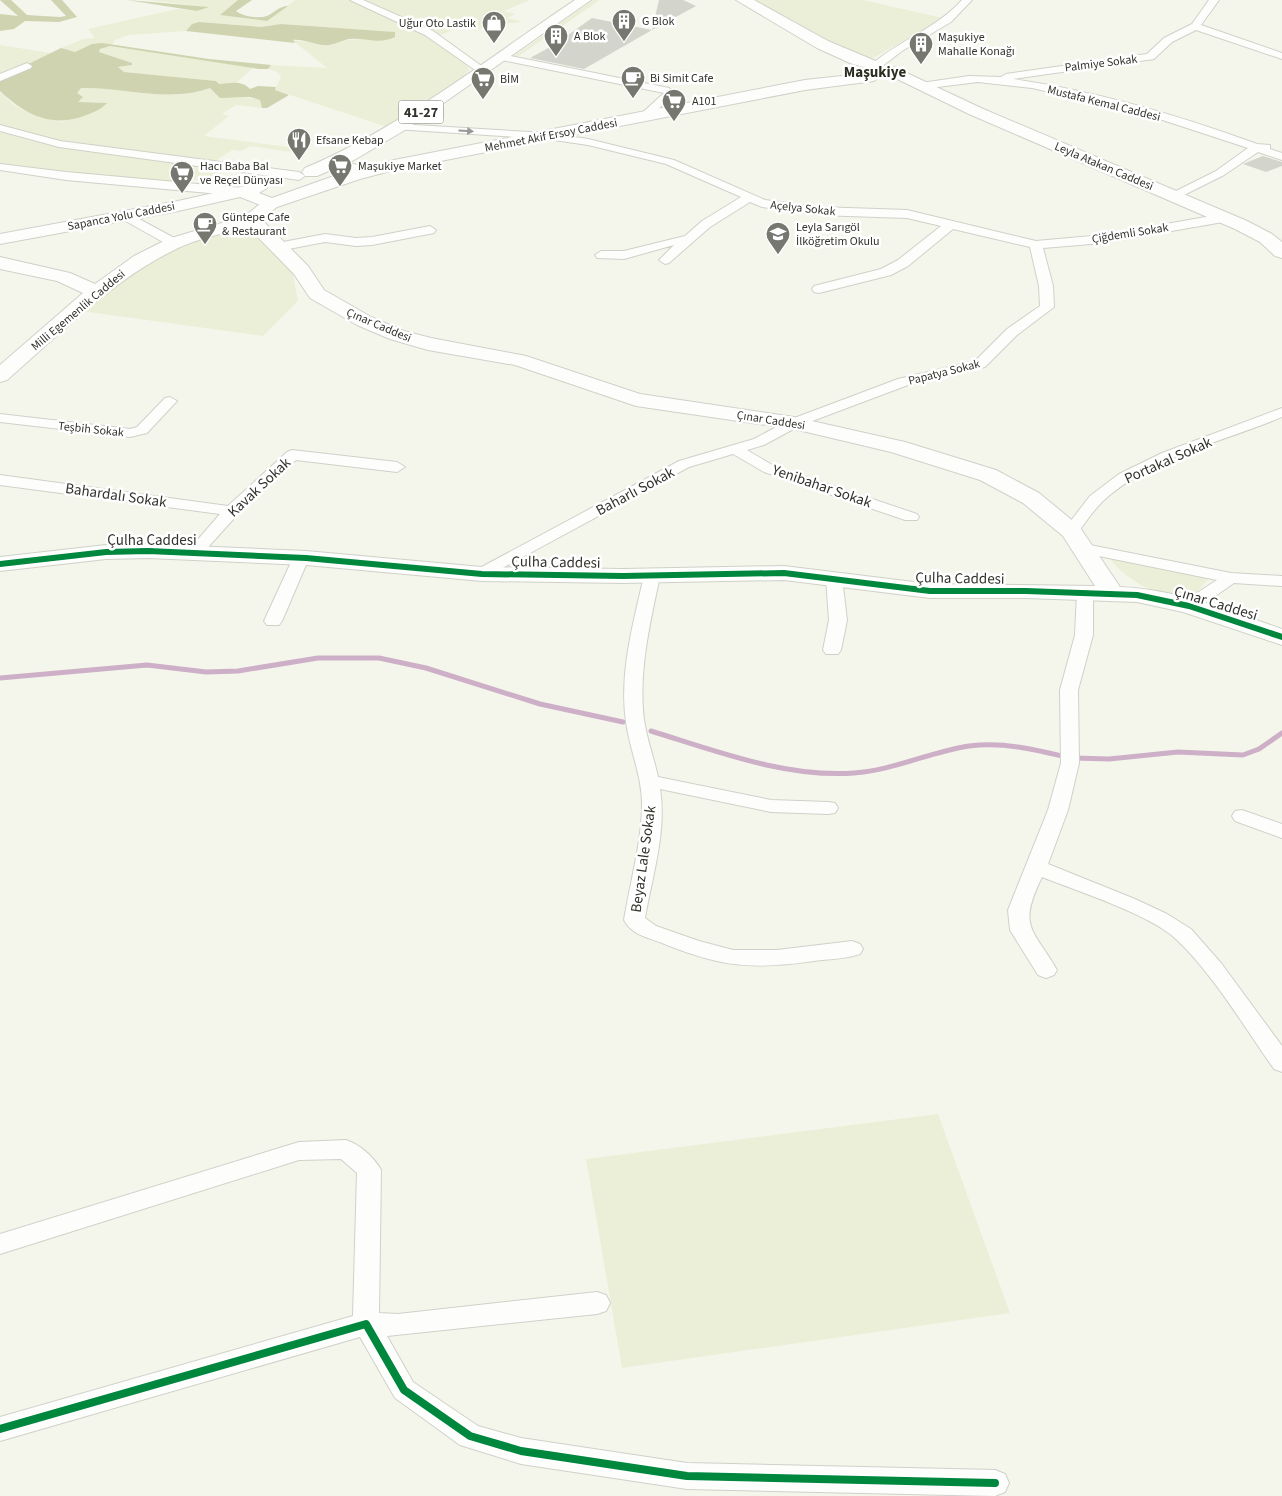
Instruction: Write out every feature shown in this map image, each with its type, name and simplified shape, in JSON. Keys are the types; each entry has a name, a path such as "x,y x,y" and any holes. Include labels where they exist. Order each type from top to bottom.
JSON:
{"main road":[{"name":"41-27","path":"242,192 298,176 336,162 399,127 584,0"},
{"path":"743,0 847,58 876,70"},
{"name":"Mehmet Akif Ersoy Caddesi","path":"270,204 367,171 835,80 876,70"},
{"name":"Leyla Atakan Caddesi","path":"876,70 921,86 1174,196 1266,238 1282,252"},
{"path":"242,192 270,204"},
{"name":"Sapanca Yolu Caddesi","path":"0,239 242,192"},
{"name":"Milli Egemenlik Caddesi","path":"0,376 96,292 141,260 174,243 251,220 270,204"},
{"name":"Çınar Caddesi","path":"251,220 301,270 317,294 364,321 397,335 428,344 519,360 636,400 794,423 897,447 988,475 1031,498 1071,531 1112,594 1137,595 1189,606 1282,636"},
{"path":"0,263 64,277 96,292"},
{"name":"Çulha Caddesi","path":"0,564 29,559 123,551 195,552 301,558 482,574 652,576 764,572 834,578 930,591 1112,594"}],"street":[{"path":"356,0 429,32 482,70"},
{"path":"876,70 958,13 967,0"},
{"name":"Palmiye Sokak","path":"995,80 1044,71 1150,57 1168,40 1195,26 1214,0"},
{"path":"1195,26 1282,56"},
{"path":"501,57 669,91 668,96 645,116"},
{"path":"0,78 27,66"},
{"name":"Mustafa Kemal Caddesi","path":"921,86 995,80 1110,102 1191,125 1282,157"},
{"name":"Açelya Sokak","path":"399,127 547,136 604,145 655,158 701,174 762,203 791,208 901,214 1036,245"},
{"path":"0,128 59,144 192,160 298,176"},
{"path":"1174,196 1220,173 1257,148 1282,145"},
{"path":"336,162 367,171"},
{"path":"0,167 66,176 242,192"},
{"path":"665,260 687,238 748,198"},
{"path":"126,216 174,243"},
{"name":"Çiğdemli Sokak","path":"1036,245 1103,239 1223,218"},
{"path":"819,289 886,272 903,263 951,224"},
{"path":"278,246 325,238 356,242 372,241 430,230"},
{"path":"601,256 624,255 687,238"},
{"name":"Papatya Sokak","path":"794,423 911,379 973,366 986,361 1012,332 1047,307 1046,286 1036,245"},
{"name":"Teşbih Sokak","path":"0,418 130,433 142,430 170,401"},
{"name":"Portakal Sokak","path":"1071,531 1098,498 1116,483 1160,460 1282,412"},
{"name":"Baharlı Sokak","path":"482,574 671,470 769,438 794,423"},
{"name":"Yenibahar Sokak","path":"736,450 769,469 911,517"},
{"name":"Kavak Sokak","path":"195,552 232,512 292,455 398,467"},
{"name":"Bahardalı Sokak","path":"0,480 232,512"},
{"path":"1085,550 1231,578 1282,581"},
{"path":"273,621 301,558"},
{"name":"Beyaz Lale Sokak","path":"652,576 640,632 634,683 634,712 650,781 652,808 634,920 638,925 715,954 734,958 758,958 852,949"},
{"path":"832,650 838,620 834,578"},
{"path":"1189,606 1231,578"},
{"path":"1046,970 1026,944 1016,915 1019,902 1037,867 1058,810 1070,758 1069,690 1084,635 1085,593"},
{"path":"650,781 771,806 828,808"},
{"path":"1242,816 1282,831"},
{"path":"1037,867 1128,904 1160,919 1184,934 1213,968 1282,1063"},
{"path":"0,1244 299,1151 346,1149 369,1170 366,1324 404,1390 470,1436 521,1451 687,1476 995,1482"},
{"path":"0,1429 366,1324 398,1325 597,1304"}],"green space":[{"path":"0,0 11,0 27,15 60,17 66,16 51,0 62,0 77,17 59,22 25,21 14,29 0,31 0,14 18,16"},
{"path":"127,0 209,7 197,11"},
{"path":"147,0 238,0 221,15 267,21 295,0 350,0 431,38 465,61 469,70 462,78 387,127 275,90 281,77 277,72 268,69 271,65 327,68 292,40 332,45 347,40 395,37 394,32 281,24 261,27 199,22 192,24 186,31 129,35 115,40 112,45 92,44 75,52 61,48 83,39 95,38 88,29 177,9 197,11 208,7"},
{"path":"238,0 252,0 236,11 255,17 267,16 279,8 288,6 267,21 220,15"},
{"path":"360,0 530,0 504,11 516,14 507,18 521,21 516,23 495,23 475,31 462,26 439,36 425,24 431,17 408,20"},
{"path":"593,0 600,0 516,58 514,56"},
{"path":"750,0 863,0 943,18 868,61 815,37 795,21"},
{"path":"199,22 261,27 281,24 395,32 395,37 378,41 349,39 327,45 301,40 293,40 295,43 186,31 192,24"},
{"path":"102,43 209,59 271,65 268,69 259,69 110,46 100,49 99,52 132,63 132,65 118,67 124,72 216,81 219,84 240,83 250,89 258,86 276,87 275,90 289,95 267,108 262,108 260,100 250,97 220,98 210,88 178,94 162,94 81,88 77,93 83,97 78,102 107,103 84,116 60,120 39,117 28,112 0,91 0,78 61,48 75,52 92,44"},
{"path":"0,45 51,53 0,78"},
{"path":"110,46 253,68 236,83 219,84 216,81 124,72 118,67 132,65 132,63 99,52 100,49"},
{"path":"81,88 178,94 210,88 223,96 260,100 262,108 236,105 222,114 229,116 204,136 296,148 290,152 250,146 242,151 232,150 203,169 218,173 203,181 184,178 176,184 0,167 0,92 14,105 30,113 62,122 80,117 106,103 77,102 77,93"},
{"path":"243,226 248,227 288,265 293,275 298,301 263,336 81,311 118,282 183,244"},
{"path":"1110,559 1209,578 1192,595 1168,596 1157,593 1134,581 1124,574"},
{"path":"938,1114 1010,1313 622,1368 586,1159"}],"building":[{"path":"659,0 683,0 696,6 652,30"},
{"path":"592,18 652,30 584,69 530,58 554,45"},
{"path":"1263,156 1282,162 1282,166 1266,172 1243,164"}],"waterway":[{"path":"0,678 147,665 206,672 238,671 318,658 379,658 426,668 540,704 623,722"},
{"path":"651,731 751,761 777,767 828,773 869,771 898,765 940,752 982,745 1018,747 1066,757"},
{"path":"1074,758 1109,759 1178,752 1243,755 1259,749 1282,733"}],"cycle path":[{"path":"0,564 106,552 148,551 306,558 482,574 623,576 784,573 930,591 1026,591 1137,595 1189,606 1282,637"},
{"path":"0,1429 366,1324 404,1390 470,1436 521,1451 687,1476 995,1483"}],"place":[{"name":"G Blok","path":"624,42"},
{"name":"Uğur Oto Lastik","path":"494,44"},
{"name":"A Blok","path":"556,57"},
{"name":"Maşukiye Mahalle Konağı","path":"921,65"},
{"name":"Bi Simit Cafe","path":"633,99"},
{"name":"BİM","path":"483,100"},
{"name":"A101","path":"674,122"},
{"name":"Efsane Kebap","path":"299,161"},
{"name":"Maşukiye Market","path":"340,187"},
{"name":"Hacı Baba Bal ve Reçel Dünyası","path":"182,194"},
{"name":"Güntepe Cafe & Restaurant","path":"205,245"},
{"name":"Leyla Sarıgöl İlköğretim Okulu","path":"778,255"}],"district":[{"name":"Maşukiye","path":"875,72"}]}
